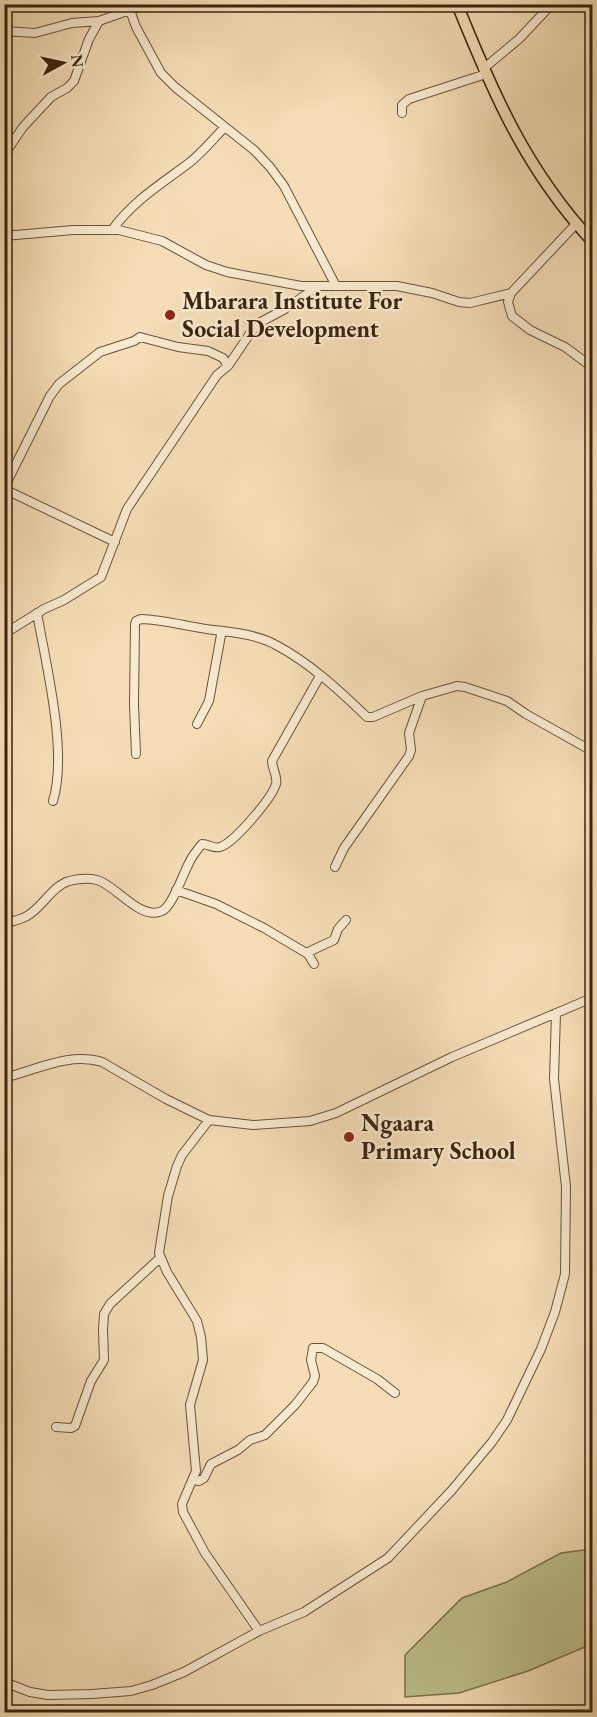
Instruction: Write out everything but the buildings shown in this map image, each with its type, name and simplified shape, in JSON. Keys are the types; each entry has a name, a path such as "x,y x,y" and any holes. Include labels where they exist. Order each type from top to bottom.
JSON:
{"main road":[{"path":"457,4 484,72 527,155 576,224 592,241"}],"street":[{"path":"4,31 35,33 72,23 99,21 127,7 151,4"},
{"path":"402,113 402,105 409,99 484,72 552,4"},
{"path":"127,7 161,73 254,150 270,167 284,186 336,286"},
{"path":"6,165 8,149 23,127 51,97 68,88 74,81 86,47 99,21"},
{"path":"592,75 592,94"},
{"path":"112,230 135,202 190,162 225,127"},
{"path":"576,224 512,293 508,302 512,316 530,330 565,347 592,367"},
{"path":"4,236 73,230 112,230 162,241 206,265 227,272 286,284 317,287 397,286 470,303 512,293"},
{"path":"4,634 102,577 127,509 212,383 228,366 259,323 317,287"},
{"path":"115,542 4,488 50,396 75,370 105,349 134,341 140,336 178,347 208,351 223,358 228,366"},
{"path":"37,613 57,739 58,785 53,801"},
{"path":"136,754 134,705 136,621 154,620 246,634 276,645 320,676 369,717 422,696 457,686 482,691 507,701 592,751"},
{"path":"197,724 209,701 223,631"},
{"path":"4,924 27,916 68,881 97,880 143,910 154,913 166,908 189,862 202,844 214,848 226,845 243,830 268,800 276,781 272,761 320,676"},
{"path":"335,867 344,848 409,756 411,750 409,733 422,696"},
{"path":"176,890 216,904 242,917 306,953 314,964"},
{"path":"306,953 334,940 338,929 346,920"},
{"path":"4,1078 54,1062 92,1059 102,1062 166,1099 209,1120 253,1125 324,1118 452,1057 592,998"},
{"path":"4,1682 30,1692 48,1695 131,1691 183,1672 260,1631 304,1611 388,1558 452,1490 492,1442 507,1420 529,1376 555,1312 565,1274 566,1187 554,1079 556,1013"},
{"path":"209,1120 182,1155 177,1166 168,1196 160,1248 160,1258 200,1328 203,1359 190,1405 196,1471 182,1504 183,1512 205,1553 260,1631"},
{"path":"56,1427 75,1426 93,1376 104,1360 104,1314 110,1304 160,1258"},
{"path":"194,1480 199,1481 204,1478 211,1464 238,1450 250,1440 265,1436 295,1405 315,1376 311,1360 313,1348 323,1348 376,1379 395,1393"}],"green space":[{"path":"592,1549 592,1644 528,1671 459,1693 405,1697 405,1655 462,1598 507,1582 561,1553"}],"place":[{"name":"Mbarara Institute For Social Development","path":"170,315"},
{"name":"Ngaara Primary School","path":"349,1137"}]}
